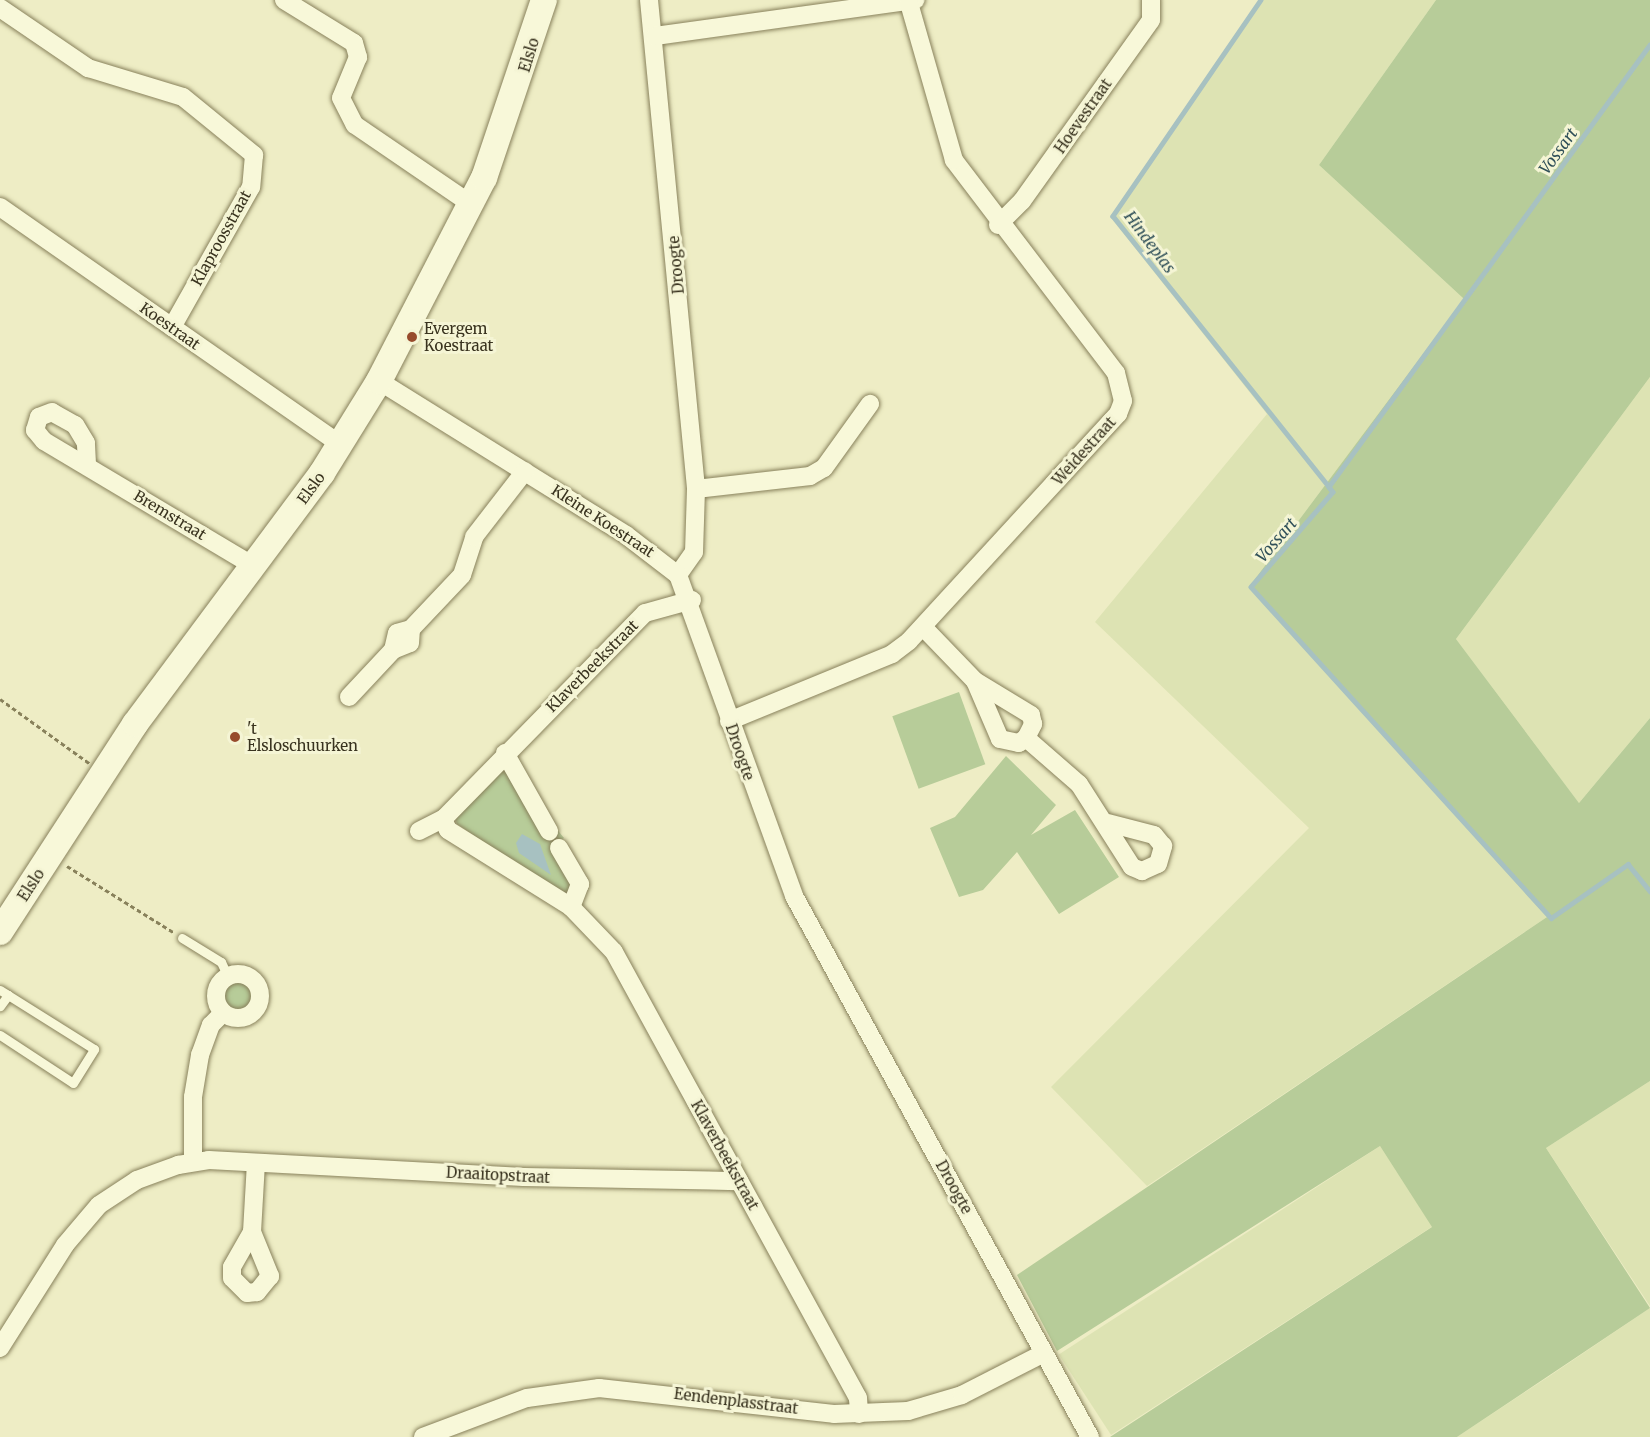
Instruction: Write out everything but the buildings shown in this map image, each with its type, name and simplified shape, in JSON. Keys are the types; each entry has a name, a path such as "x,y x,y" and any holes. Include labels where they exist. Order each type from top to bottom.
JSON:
{"street":[{"path":"284,0 354,43 356,64 341,98 355,125 471,204"},
{"name":"Elslo","path":"0,932 102,773 254,566 340,444 379,381 471,204 507,120 544,0"},
{"name":"Droogte","path":"649,0 655,36 696,489 694,552 678,575 692,600 729,720 794,896 1090,1437"},
{"name":"Hoevestraat","path":"998,225 1022,201 1151,20 1151,0"},
{"path":"655,36 911,1"},
{"name":"Weidestraat","path":"729,720 892,654 924,628 1118,414 1123,401 1116,373 998,225 954,160 911,1"},
{"name":"Klaproosstraat","path":"0,8 88,68 183,97 254,155 250,187 172,327"},
{"name":"Koestraat","path":"0,207 340,444"},
{"name":"Kleine Koestraat","path":"379,381 525,471 678,575"},
{"path":"696,489 810,476 824,468 870,404"},
{"name":"Bremstraat","path":"87,464 254,566"},
{"path":"349,697 393,650 410,644 411,629 462,575 474,537 525,471"},
{"name":"Klaverbeekstraat","path":"419,831 443,819 505,753 645,614 692,600"},
{"path":"924,628 975,681 1032,715 1026,738 1033,756 1062,783 1079,784 1108,824"},
{"path":"975,681 1000,739 1019,743 1026,738"},
{"path":"505,753 549,831"},
{"name":"Klaverbeekstraat","path":"443,819 448,830 571,907 614,952 858,1398 859,1414"},
{"path":"559,848 580,884 571,907"},
{"path":"228,977 250,978 260,998 244,1018 223,1013 216,996 228,977"},
{"path":"193,1162 193,1097 200,1055 211,1025 223,1013"},
{"name":"Draaitopstraat","path":"0,1348 65,1245 99,1205 137,1180 193,1162 256,1163 560,1179 739,1181"},
{"path":"252,1232 256,1163"},
{"name":"Eendenplasstraat","path":"423,1437 527,1398 599,1388 859,1414 947,1401 1044,1353"}],"lane":[{"path":"182,938 221,962 228,977"},
{"path":"0,1006 4,992 94,1049 73,1083 0,1035"}],"path":[{"path":"0,699 102,773"},
{"path":"50,856 182,938"}],"green space":[{"path":"1263,0 1436,0 1319,165 1464,299 1249,587 1547,917 1147,1186 1051,1087 1309,828 1095,622 1267,414 1112,219"},
{"path":"1436,0 1650,0 1650,377 1456,639 1579,803 1650,718 1650,1081 1546,1148 1650,1308 1457,1437 1110,1437 1432,1227 1380,1146 1057,1351 1017,1275 1547,917 1249,587 1464,299 1319,165"},
{"path":"1650,377 1650,718 1579,803 1456,639"},
{"path":"959,692 985,764 919,789 892,716"},
{"path":"1006,756 1056,805 1031,835 1075,810 1119,877 1059,914 1017,852 983,890 959,897 930,828 955,817"},
{"path":"503,763 564,838 553,845 574,883 569,900 457,824 455,817"},
{"path":"238,980 249,985 254,996 249,1007 238,1012 227,1007 222,996 227,985"},
{"path":"1650,1081 1650,1306 1546,1148"},
{"path":"1380,1146 1432,1227 1111,1435 1059,1355"},
{"path":"1650,1308 1650,1437 1457,1437 1548,1377"}],"water":[{"path":"522,834 540,844 551,875 519,853 516,843"}],"waterway":[{"name":"Hindeplas","path":"1261,0 1113,216 1329,487"},
{"name":"Vossart","path":"1650,45 1329,487 1333,492 1251,587 1551,918 1628,864 1650,891"}],"place":[{"name":"Evergem Koestraat","path":"412,337"},
{"name":"'t Elsloschuurken","path":"235,737"}]}
